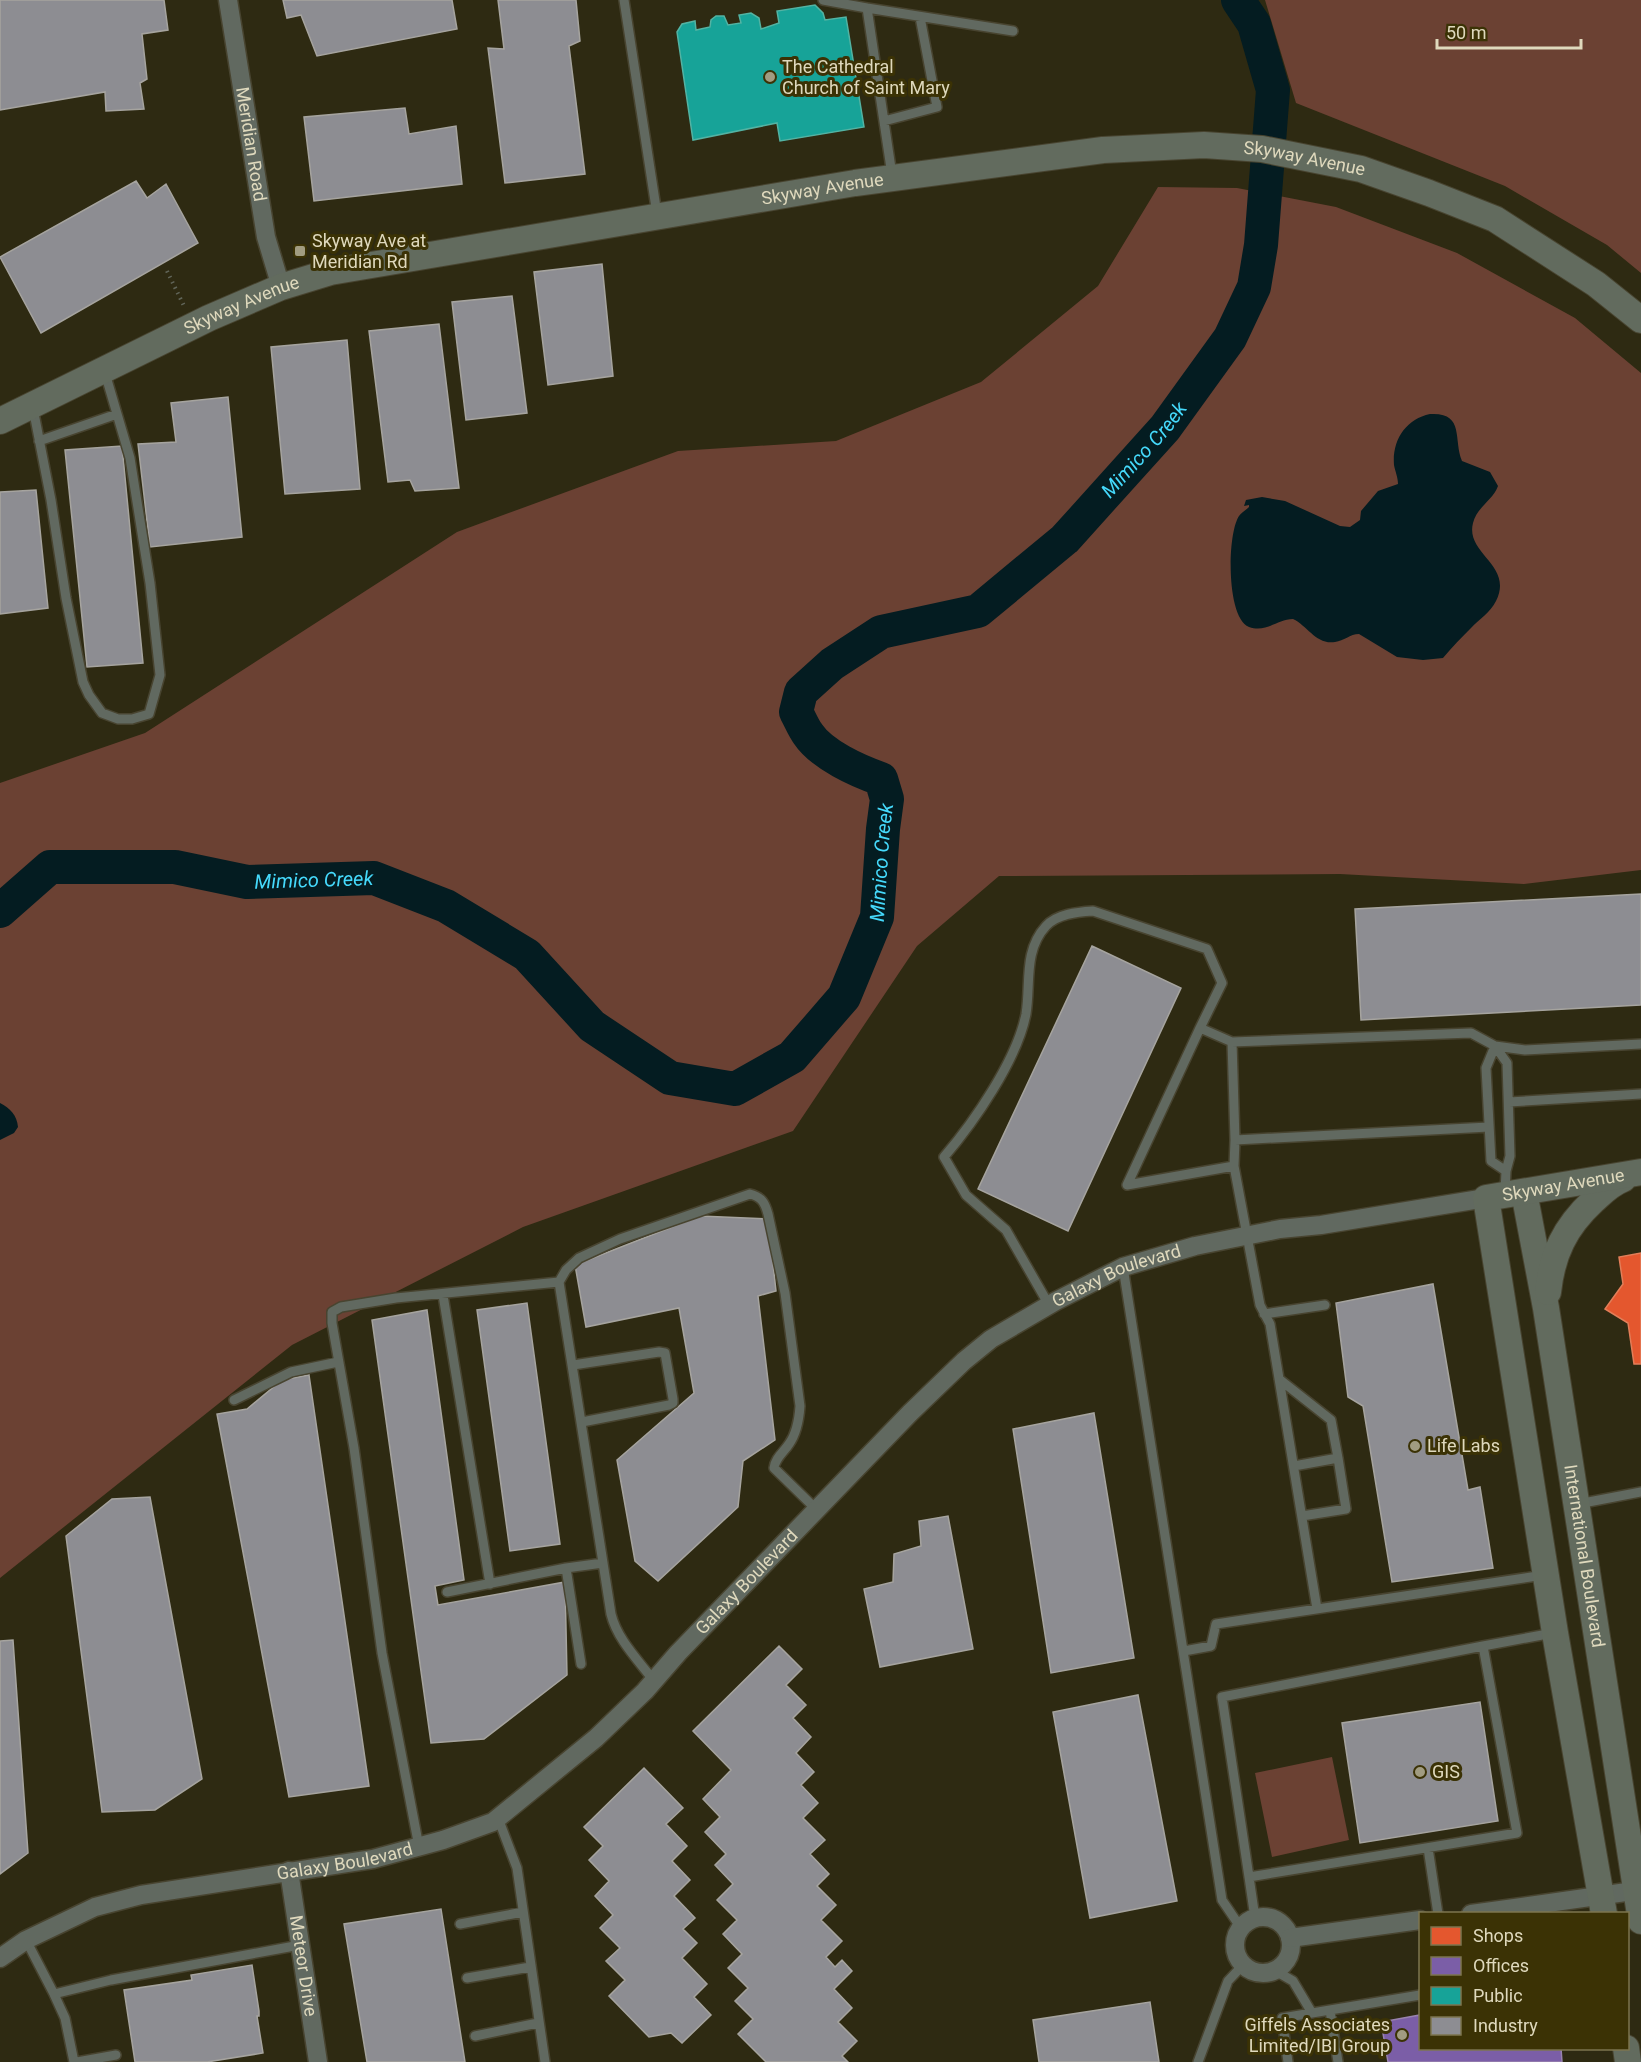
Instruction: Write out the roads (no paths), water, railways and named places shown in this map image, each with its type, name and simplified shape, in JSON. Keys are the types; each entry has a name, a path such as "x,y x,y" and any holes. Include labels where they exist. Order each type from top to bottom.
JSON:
{"street":[{"name":"Meridian Road","path":"228,0 266,237 280,287"},
{"name":"Skyway Avenue","path":"0,422 193,326 280,287 330,272 892,178 1103,150 1204,145 1262,149 1313,158 1370,173 1495,219 1596,284 1641,320"},
{"name":"Skyway Avenue","path":"1505,1189 1641,1172"},
{"path":"1546,1308 1550,1274 1561,1240 1579,1214 1612,1183 1641,1172"},
{"name":"Galaxy Boulevard","path":"0,1958 26,1940 95,1907 141,1895 373,1860 493,1822 596,1738 964,1361 991,1339 1049,1305 1123,1267 1194,1246 1247,1235 1505,1189"},
{"name":"International Boulevard","path":"1505,1189 1546,1308 1639,1891 1641,1921"},
{"path":"1505,1189 1555,1633 1603,1905"},
{"name":"Meteor Drive","path":"289,1871 318,2062"},
{"path":"1500,1912 1603,1905 1639,1891"},
{"path":"1264,1917 1280,1923 1290,1938 1288,1957 1282,1965 1265,1973 1256,1972 1243,1965 1236,1952 1236,1936 1248,1923 1264,1917"},
{"path":"1290,1938 1419,1920"}],"lane":[{"path":"624,0 657,217"},
{"path":"823,0 1013,31"},
{"path":"867,8 892,178"},
{"path":"884,121 938,107 920,16"},
{"path":"32,405 83,682 89,696 102,712 118,719 132,719 149,714 160,675 150,584 130,458 104,370"},
{"path":"39,441 117,414"},
{"path":"1049,1305 1006,1230 966,1195 944,1157 966,1131 1011,1056 1026,1015 1029,964 1034,945 1046,925 1074,912 1093,911 1207,949 1222,982 1127,1185 1234,1166"},
{"path":"1200,1028 1232,1042 1471,1033 1495,1046 1525,1050 1641,1044"},
{"path":"1232,1042 1234,1166 1260,1305 1270,1324 1317,1609"},
{"path":"1495,1046 1507,1063 1510,1156 1505,1189"},
{"path":"1495,1046 1486,1068 1491,1161 1505,1189"},
{"path":"1509,1102 1641,1095"},
{"path":"1235,1140 1489,1127"},
{"path":"654,1681 614,1626 560,1282 567,1270 579,1258 620,1239 750,1194 759,1196 765,1203 768,1214 784,1293 800,1406 798,1425 790,1443 775,1462 774,1468 817,1510"},
{"path":"1123,1267 1222,1900 1248,1923"},
{"path":"419,1847 382,1653 354,1448 338,1362 332,1312 341,1307 396,1298 560,1282"},
{"path":"443,1295 490,1584"},
{"path":"1264,1314 1324,1305"},
{"path":"573,1365 664,1353 673,1399 673,1403 669,1405 582,1422"},
{"path":"234,1400 291,1372 338,1362"},
{"path":"1279,1379 1331,1420 1338,1458 1346,1509 1302,1516"},
{"path":"1294,1466 1338,1458"},
{"path":"1576,1504 1641,1492"},
{"path":"447,1593 566,1568 603,1563"},
{"path":"566,1568 580,1664"},
{"path":"1184,1651 1211,1647 1216,1624 1547,1574"},
{"path":"1248,1923 1249,1877 1222,1697 1555,1633"},
{"path":"1249,1877 1517,1833 1483,1646"},
{"path":"498,1818 517,1869 544,2062"},
{"path":"1428,1848 1438,1912"},
{"path":"460,1924 523,1911"},
{"path":"26,1940 65,2018 75,2062 116,2055"},
{"path":"54,1994 111,1980 300,1945"},
{"path":"1198,2062 1227,1981 1243,1965"},
{"path":"467,1978 530,1966"},
{"path":"1274,1970 1293,1982 1312,2013"},
{"path":"1288,2062 1282,2018 1419,1995"},
{"path":"1330,2010 1338,2062"},
{"path":"475,2036 538,2023"}],"water":[{"path":"1430,414 1448,417 1453,422 1462,461 1490,472 1498,486 1475,517 1472,534 1499,578 1500,589 1494,605 1488,612 1443,658 1423,660 1397,657 1359,634 1335,642 1323,641 1293,619 1261,628 1249,627 1241,620 1233,593 1231,557 1235,526 1239,516 1249,507 1249,505 1244,506 1246,500 1262,497 1285,501 1340,526 1350,527 1360,520 1361,511 1378,491 1398,484 1394,456 1398,439 1414,421"},
{"path":"0,1103 12,1112 18,1127 14,1133 0,1140"}],"waterway":[{"name":"Mimico Creek","path":"0,911 50,867 175,867 247,882 374,878 446,906 527,955 592,1026 670,1078 735,1089 792,1057 844,997 877,917 887,799 881,779 851,767 814,742 796,712 801,692 832,664 881,632 978,611 1065,539 1165,428 1230,338 1254,287 1261,245 1273,90 1254,24 1238,0"}],"place":[{"name":"The Cathedral Church of Saint Mary","path":"770,77"},
{"name":"Skyway Ave at Meridian Rd","path":"300,251"},
{"name":"Life Labs","path":"1415,1446"},
{"name":"GIS","path":"1420,1772"},
{"name":"Giffels Associates Limited/IBI Group","path":"1402,2035"}]}
